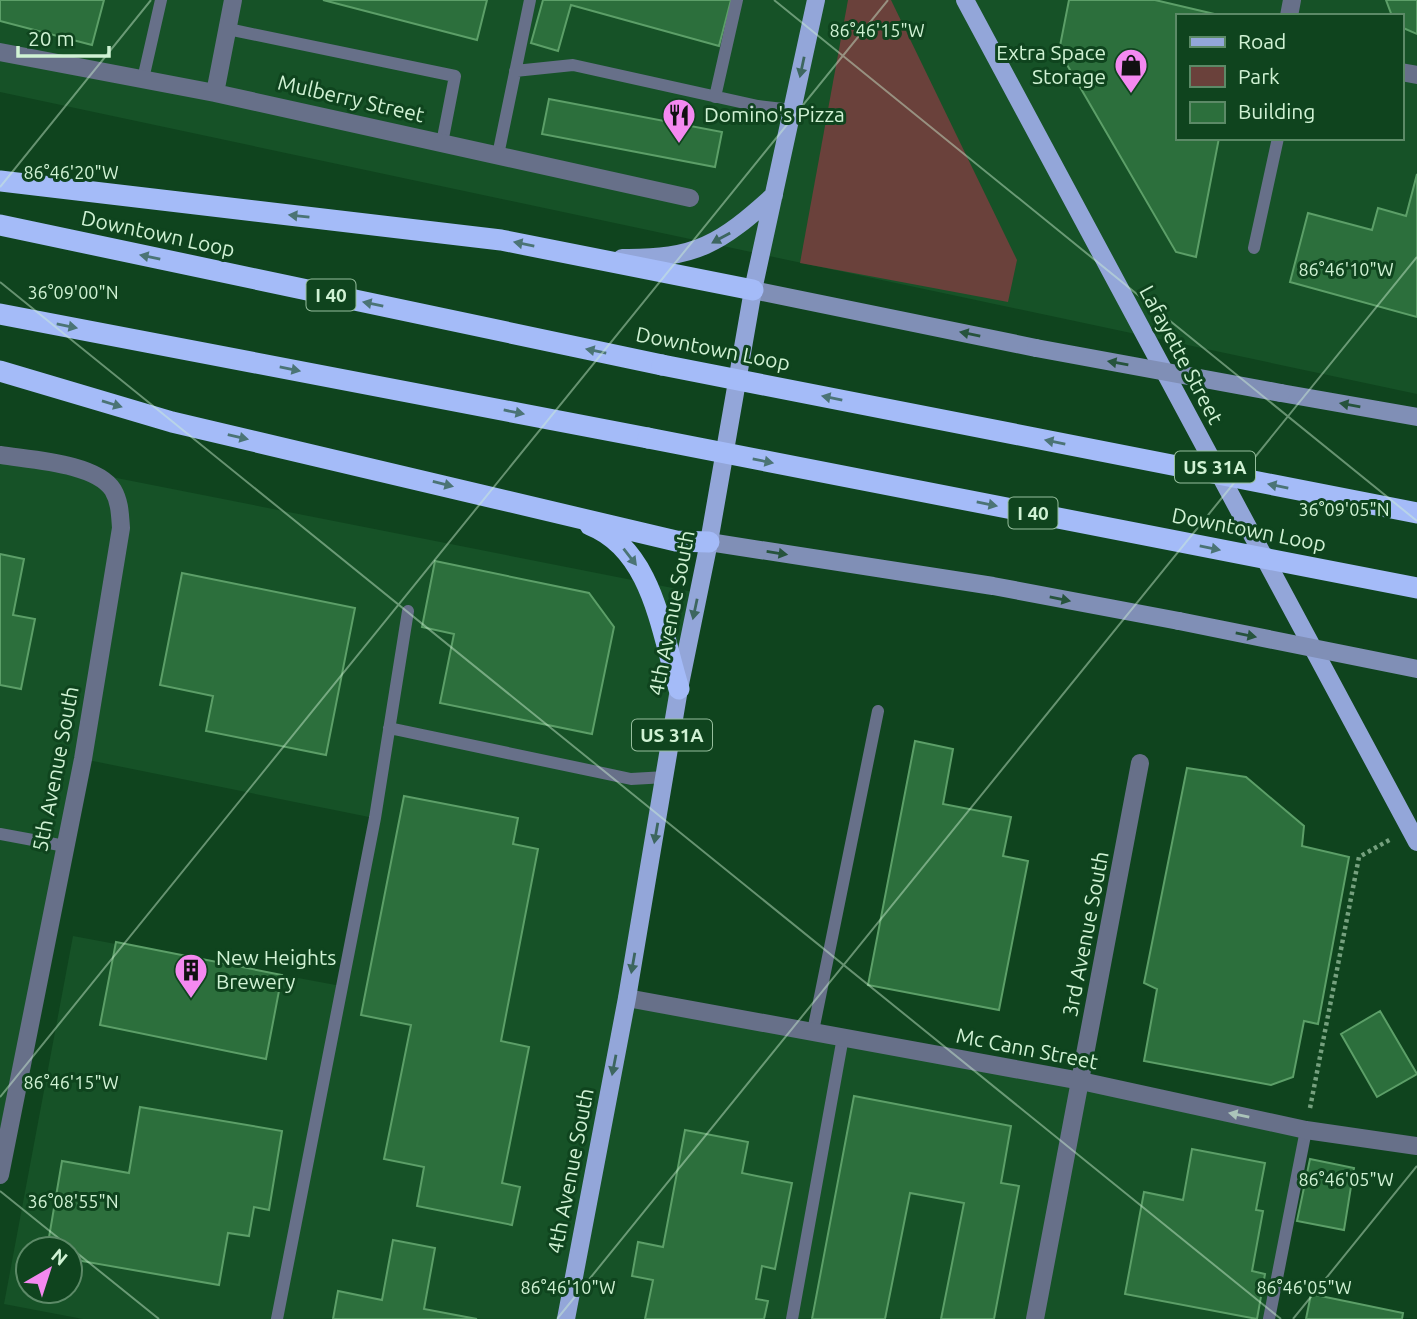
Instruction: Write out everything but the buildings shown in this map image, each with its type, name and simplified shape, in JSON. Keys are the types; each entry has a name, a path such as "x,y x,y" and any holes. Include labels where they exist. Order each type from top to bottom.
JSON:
{"highway":[{"path":"0,181 488,238 753,290"},
{"name":"Downtown Loop","path":"0,225 662,365 1417,513"},
{"name":"Downtown Loop","path":"0,313 1417,588"},
{"path":"0,370 172,422 676,541 709,542"},
{"path":"552,511 595,527 631,553 650,594 679,689"}],"main road":[{"name":"4th Avenue South","path":"566,1319 627,998 679,689 709,542 753,290 816,0"},
{"name":"Lafayette Street","path":"965,0 1413,835"},
{"path":"591,257 658,258 708,246 732,232 774,195"},
{"path":"753,290 1036,348 1417,417"},
{"path":"709,542 993,586 1417,669"}],"street":[{"path":"215,93 233,0"},
{"name":"Mulberry Street","path":"0,52 215,93 690,198"},
{"name":"5th Avenue South","path":"0,455 91,471 113,489 120,507 121,528 65,846 0,1175"},
{"name":"3rd Avenue South","path":"1035,1319 1140,763"},
{"name":"Mc Cann Street","path":"627,998 1082,1081 1306,1130 1417,1146"}],"lane":[{"path":"144,79 161,0"},
{"path":"498,155 530,0"},
{"path":"715,97 737,0"},
{"path":"228,29 455,76 442,143"},
{"path":"515,71 573,65 715,97 792,110"},
{"path":"1254,248 1278,140"},
{"path":"277,1319 372,831 408,611"},
{"path":"813,1031 878,711"},
{"path":"389,729 631,779 666,777"},
{"path":"0,834 65,846"},
{"path":"792,1319 843,1037"},
{"path":"1269,1319 1306,1130"}],"path":[{"path":"1306,1130 1359,857 1413,835"}],"shaded area":[{"path":"0,0 1417,0 1417,394 0,92"},
{"path":"0,455 698,593 628,998 1306,1130 1269,1319 83,1319 4,1304 14,1251 14,1305 84,1305 84,1235 17,1235 73,936 341,986 374,818 83,759 0,1175"}],"green space":[{"path":"848,0 891,0 1017,260 1008,302 800,263"}],"place":[{"name":"Extra Space Storage","path":"1131,95"},
{"name":"Domino's Pizza","path":"679,145"},
{"name":"New Heights Brewery","path":"191,1000"}]}
